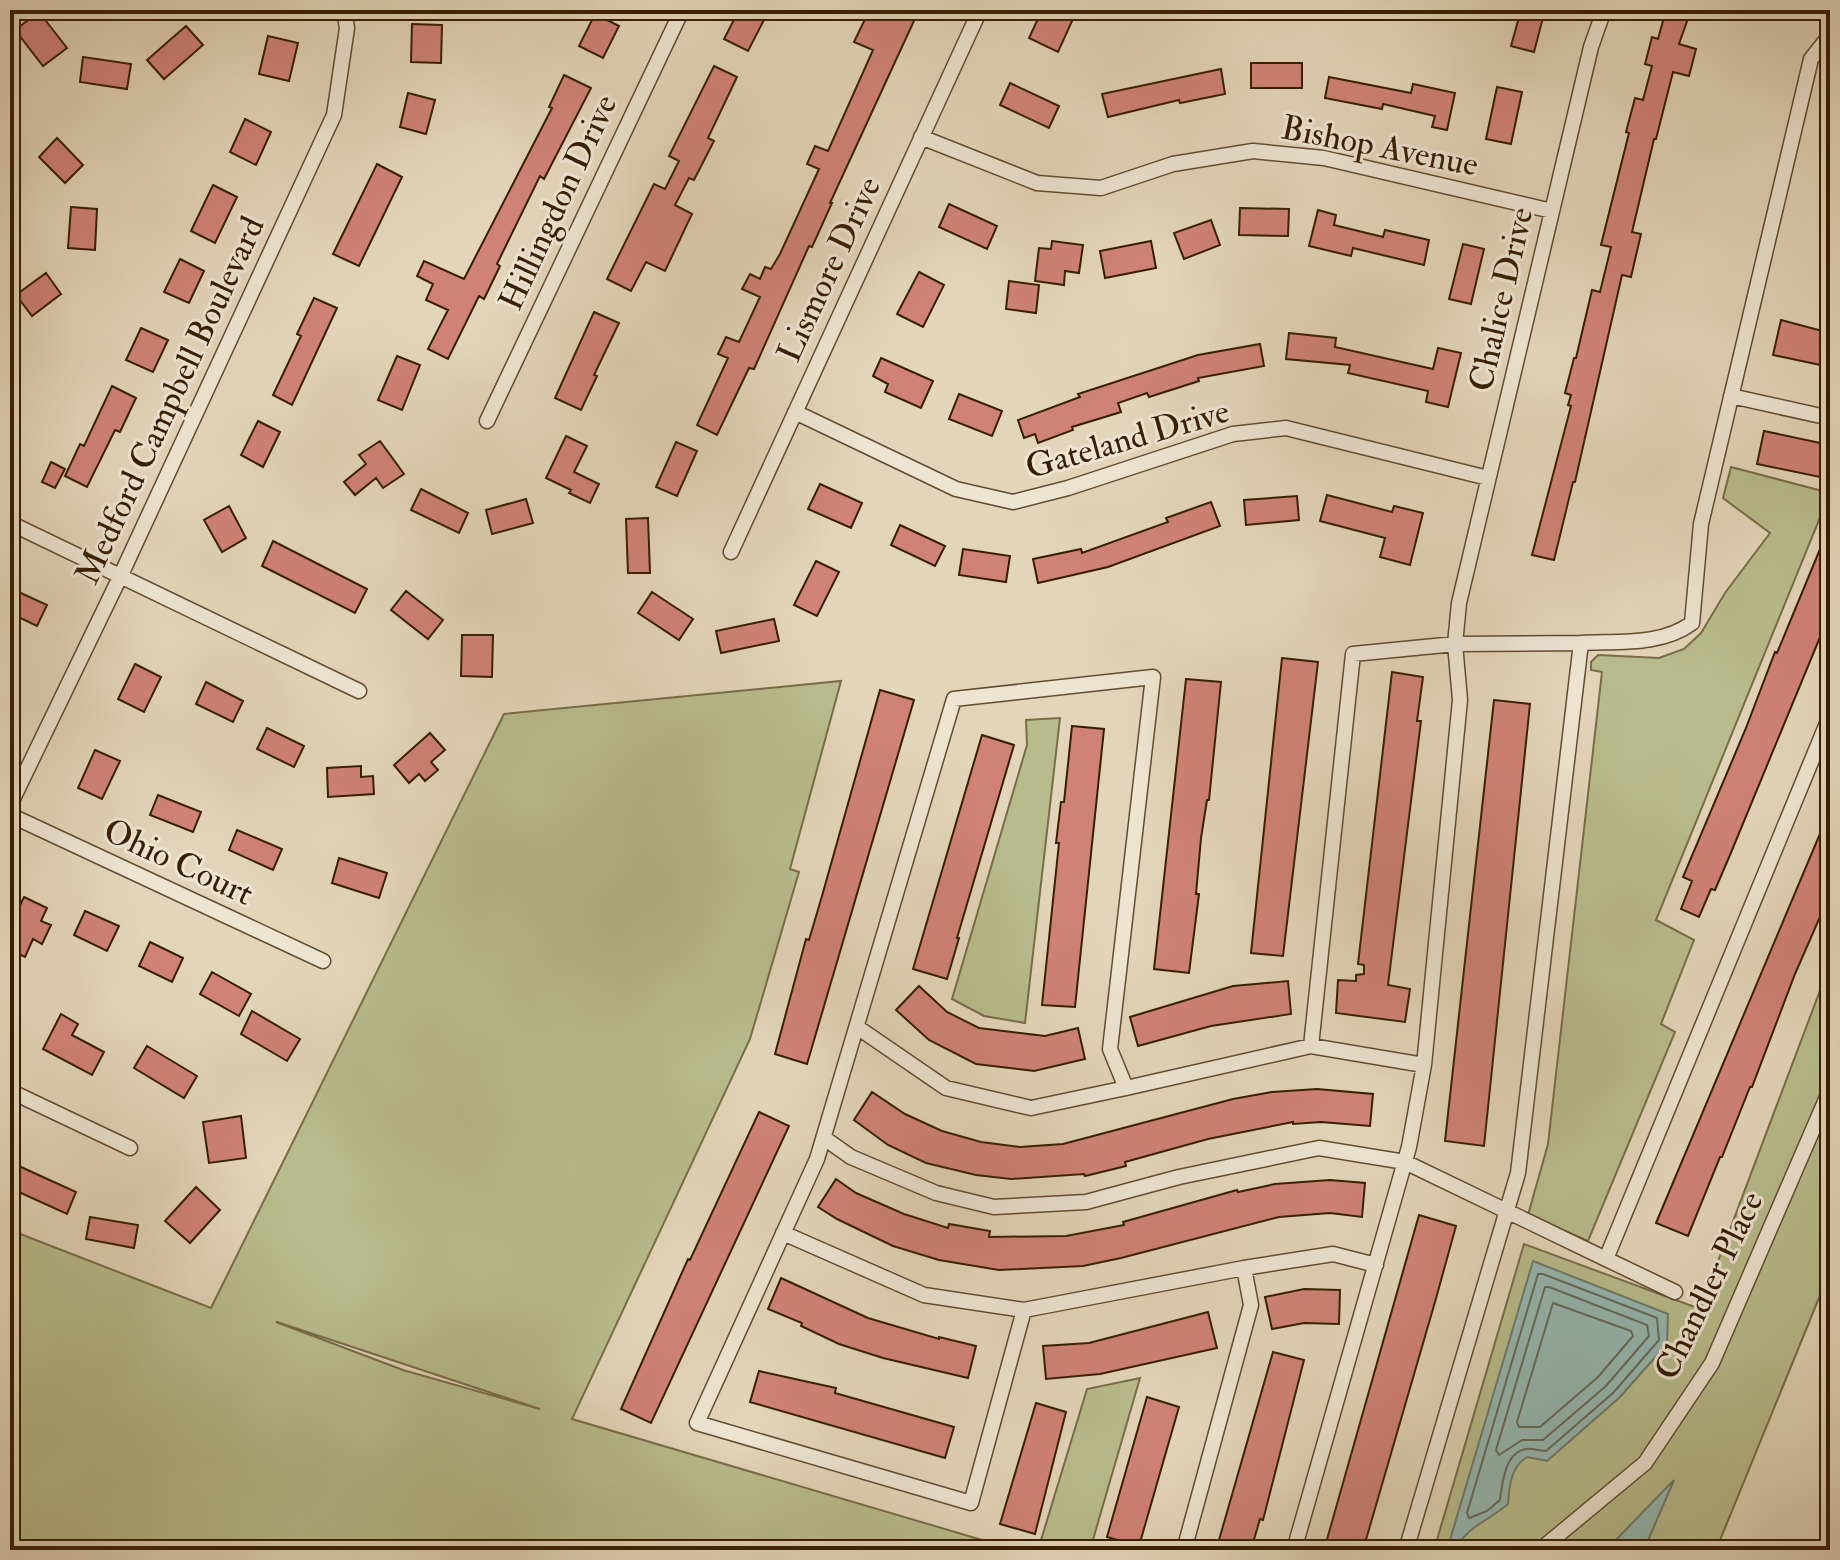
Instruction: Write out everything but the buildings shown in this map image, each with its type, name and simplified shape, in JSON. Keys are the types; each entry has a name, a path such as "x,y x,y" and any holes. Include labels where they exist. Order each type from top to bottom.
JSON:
{"street":[{"name":"Medford Campbell Boulevard","path":"10,805 120,577 334,115 347,28 344,10"},
{"name":"Hillingdon Drive","path":"487,421 682,10"},
{"name":"Lismore Drive","path":"731,552 980,10"},
{"name":"Chalice Drive","path":"1294,1550 1405,1162 1424,1065 1460,700 1455,644 1459,603 1591,47 1604,10"},
{"path":"1311,1046 1353,654 1455,644 1660,639 1679,633 1692,623 1701,524 1731,396 1811,59 1830,35"},
{"name":"Bishop Avenue","path":"921,137 1037,183 1101,188 1173,164 1253,151 1324,158 1552,211"},
{"path":"1731,396 1830,418"},
{"name":"Gateland Drive","path":"795,412 956,489 1013,502 1068,488 1233,434 1286,428 1488,478"},
{"path":"10,523 359,691"},
{"path":"1406,1550 1518,1173 1581,643"},
{"path":"1024,1310 971,1503 697,1423 817,1159 954,699 1153,677 1110,1049 1126,1088"},
{"path":"1606,1259 1830,716"},
{"name":"Ohio Court","path":"10,815 323,961"},
{"path":"857,1027 946,1088 1031,1108 1311,1046 1424,1065"},
{"name":"Chandler Place","path":"1540,1550 1645,1463 1712,1363 1830,1090"},
{"path":"10,1091 130,1148"},
{"path":"824,1138 851,1157 936,1193 994,1207 1086,1202 1179,1177 1319,1148 1405,1162 1675,1292"},
{"path":"783,1233 924,1295 1024,1310 1333,1254 1376,1265"},
{"path":"1184,1550 1251,1305 1244,1268"}],"green space":[{"path":"1731,467 1830,493 1656,920 1694,940 1661,1024 1675,1032 1588,1241 1528,1215 1548,1144 1602,672 1591,670 1591,662 1598,655 1659,658 1684,649 1701,633 1725,593 1770,533 1723,498"},
{"path":"841,681 790,869 799,872 750,1039 572,1419 1016,1550 10,1550 10,1230 211,1308 504,714","holes":["276,1322 540,1409 403,1370"]},
{"path":"1060,718 1025,1023 984,1016 952,999 1027,745 1026,720"},
{"path":"1830,964 1830,1271 1716,1550 1434,1550 1524,1244 1700,1309"},
{"path":"1140,1378 1090,1550 1038,1550 1087,1389"}],"water":[{"path":"1533,1261 1668,1314 1667,1344 1619,1398 1547,1461 1527,1457 1522,1461 1512,1478 1508,1504 1472,1529 1454,1550 1447,1550"},
{"path":"1674,1480 1644,1550 1606,1550"}]}
